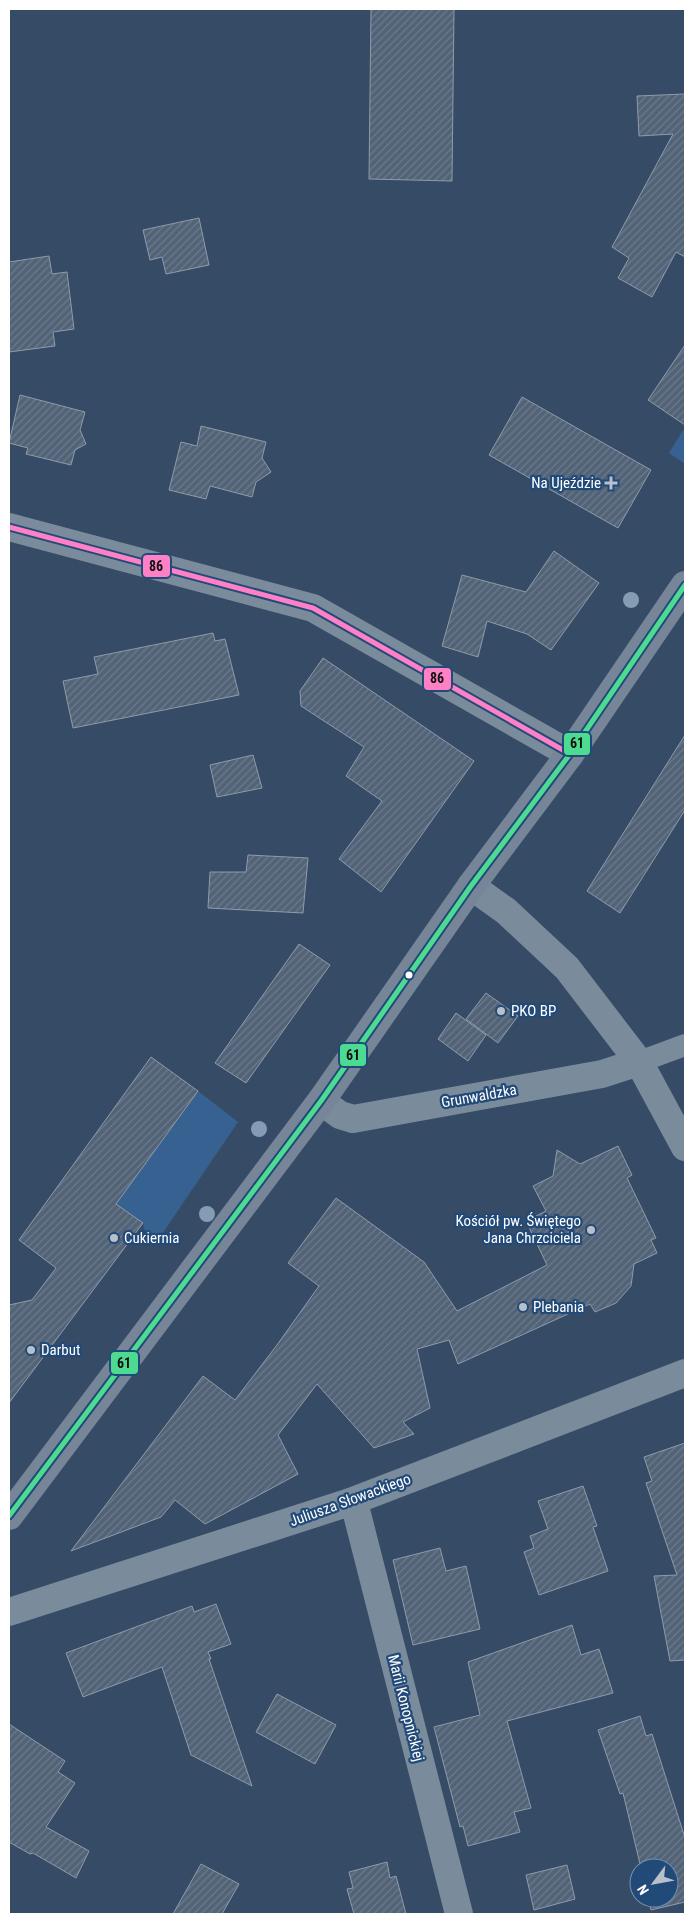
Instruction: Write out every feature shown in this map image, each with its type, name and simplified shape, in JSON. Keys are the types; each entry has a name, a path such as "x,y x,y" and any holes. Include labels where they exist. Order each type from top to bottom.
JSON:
{"main road":[{"path":"9,1516 321,1101 471,886 570,754 685,585"}],"street":[{"path":"9,527 313,608 570,754"},
{"path":"471,886 506,912 567,968 640,1062 685,1147"},
{"name":"Grunwaldzka","path":"321,1101 340,1115 353,1119 602,1074 640,1062"},
{"name":"Juliusza Słowackiego","path":"9,1612 350,1502 685,1373"},
{"name":"Marii Konopnickiej","path":"350,1502 357,1514 459,1914"}],"lane":[{"name":"Grunwaldzka","path":"640,1062 685,1046"}],"shaded area":[{"path":"683,430 685,432 685,464 669,453"},
{"path":"198,1091 238,1122 158,1240 144,1229 143,1223 116,1204"}],"building":[{"path":"371,9 454,9 452,181 369,179"},
{"path":"685,94 685,257 676,252 652,297 618,278 629,258 612,247 673,134 639,136 637,96"},
{"path":"199,218 209,265 166,274 162,257 150,260 143,230"},
{"path":"49,256 52,274 67,272 74,329 53,332 55,346 9,352 9,262"},
{"path":"685,345 685,425 648,400"},
{"path":"20,395 85,412 80,430 86,444 75,450 71,465 26,454 28,448 9,443"},
{"path":"522,397 651,470 618,528 489,455"},
{"path":"201,426 266,442 262,458 271,472 256,482 252,497 210,486 206,499 169,490 181,442 197,446"},
{"path":"554,551 599,583 551,650 527,634 487,621 478,657 442,646 462,575 526,592"},
{"path":"213,633 215,641 225,639 239,695 73,728 63,681 98,674 94,657"},
{"path":"323,658 474,761 381,892 339,859 382,801 346,776 364,747 301,706 300,691"},
{"path":"685,735 685,810 620,913 587,891"},
{"path":"253,755 262,788 217,797 210,765"},
{"path":"248,855 308,858 303,913 208,908 210,872 246,872"},
{"path":"299,944 330,965 246,1083 215,1063"},
{"path":"486,993 518,1016 498,1043 466,1019"},
{"path":"456,1013 486,1035 468,1061 438,1039"},
{"path":"151,1057 198,1091 116,1204 143,1223 9,1403 9,1305 32,1300 56,1268 19,1240"},
{"path":"618,1146 632,1175 627,1178 656,1238 651,1240 657,1253 634,1264 631,1286 616,1303 595,1312 590,1304 458,1364 449,1340 417,1349 430,1408 403,1422 414,1434 374,1448 317,1384 278,1435 298,1474 205,1524 175,1500 161,1517 71,1551 203,1376 235,1400 277,1345 319,1286 288,1263 336,1198 424,1262 457,1311 547,1265 526,1221 546,1211 533,1186 553,1176 557,1150 580,1164"},
{"path":"685,1443 685,1660 670,1661 654,1576 677,1575 646,1483 652,1481 644,1457"},
{"path":"583,1486 597,1526 593,1527 608,1571 539,1595 524,1552 534,1548 530,1536 548,1529 538,1501"},
{"path":"440,1548 446,1571 466,1566 480,1629 413,1645 393,1560"},
{"path":"216,1604 231,1644 208,1652 211,1659 209,1659 252,1786 191,1755 162,1667 83,1697 66,1653 192,1606 194,1612"},
{"path":"572,1625 581,1655 599,1649 613,1693 507,1721 531,1808 514,1812 520,1832 468,1846 463,1826 460,1827 434,1727 480,1715 468,1662"},
{"path":"277,1694 336,1725 315,1764 256,1732"},
{"path":"640,1716 646,1736 652,1734 685,1838 685,1902 679,1903 679,1858 639,1858 623,1793 620,1794 598,1730"},
{"path":"9,1724 65,1761 58,1772 75,1783 46,1827 89,1851 76,1878 33,1853 30,1854 9,1842"},
{"path":"387,1862 390,1878 396,1876 406,1914 354,1914 347,1889 353,1888 349,1872"},
{"path":"201,1864 239,1884 222,1914 173,1914"},
{"path":"567,1865 575,1899 534,1910 526,1875"}],"transit line":[{"name":"86","path":"9,527 313,608 570,754"},
{"name":"61","path":"9,1516 321,1101 471,886 570,754 685,585"}],"place":[{"name":"Na Ujeździe","path":"611,483"},
{"name":"PKO BP","path":"501,1011"},
{"name":"Kościół pw. Świętego Jana Chrzciciela","path":"591,1230"},
{"name":"Cukiernia","path":"114,1238"},
{"name":"Plebania","path":"523,1307"},
{"name":"Darbut","path":"31,1350"}]}
